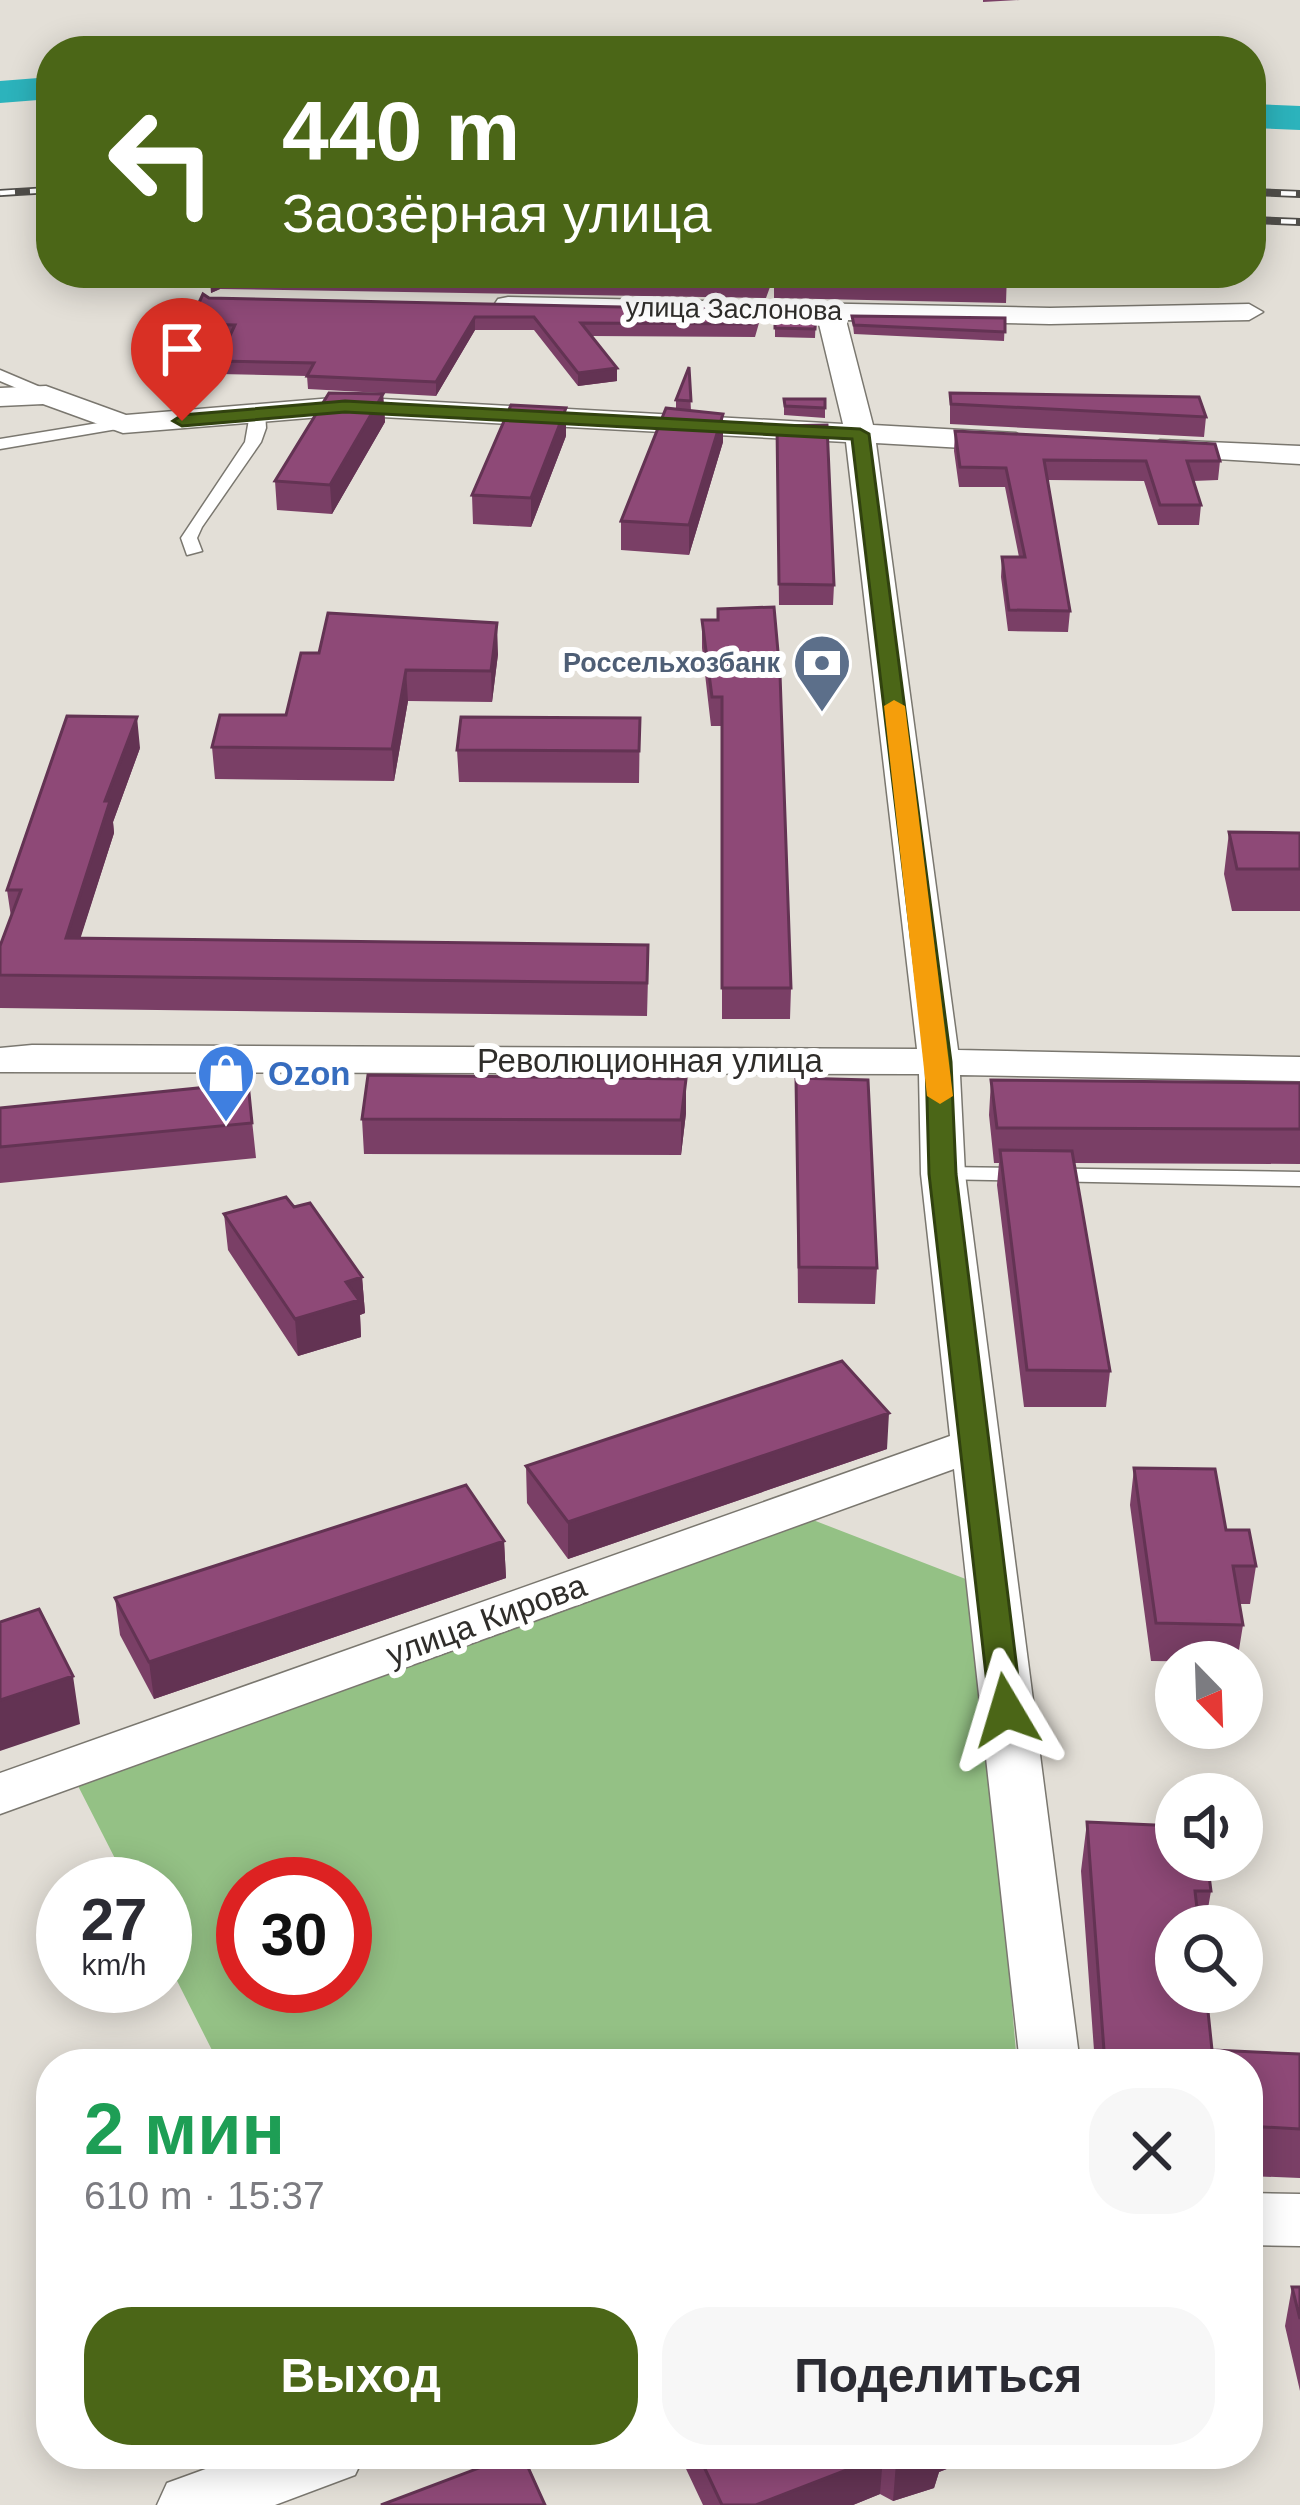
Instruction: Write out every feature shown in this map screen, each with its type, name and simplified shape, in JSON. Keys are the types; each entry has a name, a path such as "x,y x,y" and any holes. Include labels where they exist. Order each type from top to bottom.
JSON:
{"street":[{"name":"улица Заслонова","path":"478,305 1050,316 1249,312"},
{"path":"830,310 860,434 939,1062 943,1174 1048,2049"},
{"path":"0,397 46,395 122,424 345,406 1046,443"},
{"path":"1138,448 1300,455"},
{"name":"Революционная улица","path":"0,1060 939,1062 1300,1070"},
{"name":"улица Кирова","path":"0,1794 973,1444"},
{"path":"1263,2220 1300,2221"},
{"path":"191,2505 290,2469"}],"lane":[{"path":"0,375 46,395"},
{"path":"193,551 189,538 194,526 253,442 257,411"},
{"path":"0,444 122,424"},
{"path":"943,1174 1300,1179"}],"green space":[{"path":"813,1520 976,1583 1016,2049 211,2049 192,2010 192,1857 114,1857 75,1780"}],"building":[{"path":"203,294 209,298 759,310 755,324 581,323 617,368 578,373 534,317 475,317 436,382 307,376 314,363 218,361 235,325 189,324"},
{"path":"775,314 816,315 815,329 775,328"},
{"path":"852,316 1005,318 1005,332 854,325"},
{"path":"689,367 691,401 676,400"},
{"path":"329,393 383,394 330,485 275,481"},
{"path":"950,393 1199,397 1206,417 951,404"},
{"path":"784,399 825,399 825,408 785,406"},
{"path":"511,405 566,408 531,498 472,495"},
{"path":"666,408 723,414 689,525 621,521"},
{"path":"827,425 834,585 779,584 777,426"},
{"path":"955,431 1215,444 1220,461 1187,461 1201,505 1160,505 1146,461 1044,460 1070,611 1009,610 1002,557 1025,557 1006,468 960,467"},
{"path":"774,607 791,988 722,988 722,697 712,697 702,620 718,620 718,609"},
{"path":"328,613 497,623 491,671 406,670 392,749 212,747 220,715 286,715 301,653 319,653"},
{"path":"67,716 137,717 105,801 110,801 66,938 648,945 647,983 0,975 0,946 21,890 7,890"},
{"path":"461,717 640,718 639,751 457,750"},
{"path":"1229,832 1300,833 1300,869 1237,869"},
{"path":"368,1075 686,1079 681,1120 362,1119"},
{"path":"796,1078 868,1080 877,1268 799,1267"},
{"path":"991,1080 1300,1083 1300,1129 997,1128"},
{"path":"248,1083 252,1123 0,1147 0,1108"},
{"path":"1000,1150 1072,1151 1110,1371 1027,1370"},
{"path":"286,1197 294,1207 310,1203 362,1277 346,1282 359,1300 295,1319 224,1214"},
{"path":"842,1361 889,1413 568,1522 526,1466"},
{"path":"1134,1468 1215,1469 1226,1530 1249,1530 1256,1566 1233,1566 1243,1625 1156,1623"},
{"path":"466,1485 504,1541 149,1662 115,1598"},
{"path":"39,1609 73,1676 0,1700 0,1622"},
{"path":"1087,1822 1155,1825 1155,1881 1210,1881 1211,1891 1195,1891 1197,1905 1155,1905 1155,2013 1208,2013 1212,2049 1104,2049"},
{"path":"1263,2052 1300,2054 1300,2129 1263,2127"},
{"path":"1292,2287 1300,2287 1300,2319"},
{"path":"476,2469 529,2469 545,2505 381,2505"},
{"path":"705,2469 849,2469 756,2505 722,2505"}],"waterway":[{"path":"0,92 36,89"},
{"path":"1266,117 1300,118"}],"railway":[{"path":"0,193 36,191"},
{"path":"1266,193 1300,194"},
{"path":"1266,221 1300,222"}],"slow traffic":[{"path":"894,706 940,1096"}],"place":[{"name":"Россельхозбанк","path":"822,714"},
{"name":"Ozon","path":"226,1124"}],"route":[{"path":"182,421 345,406 860,434 939,1062 943,1174 1006,1710"}]}
